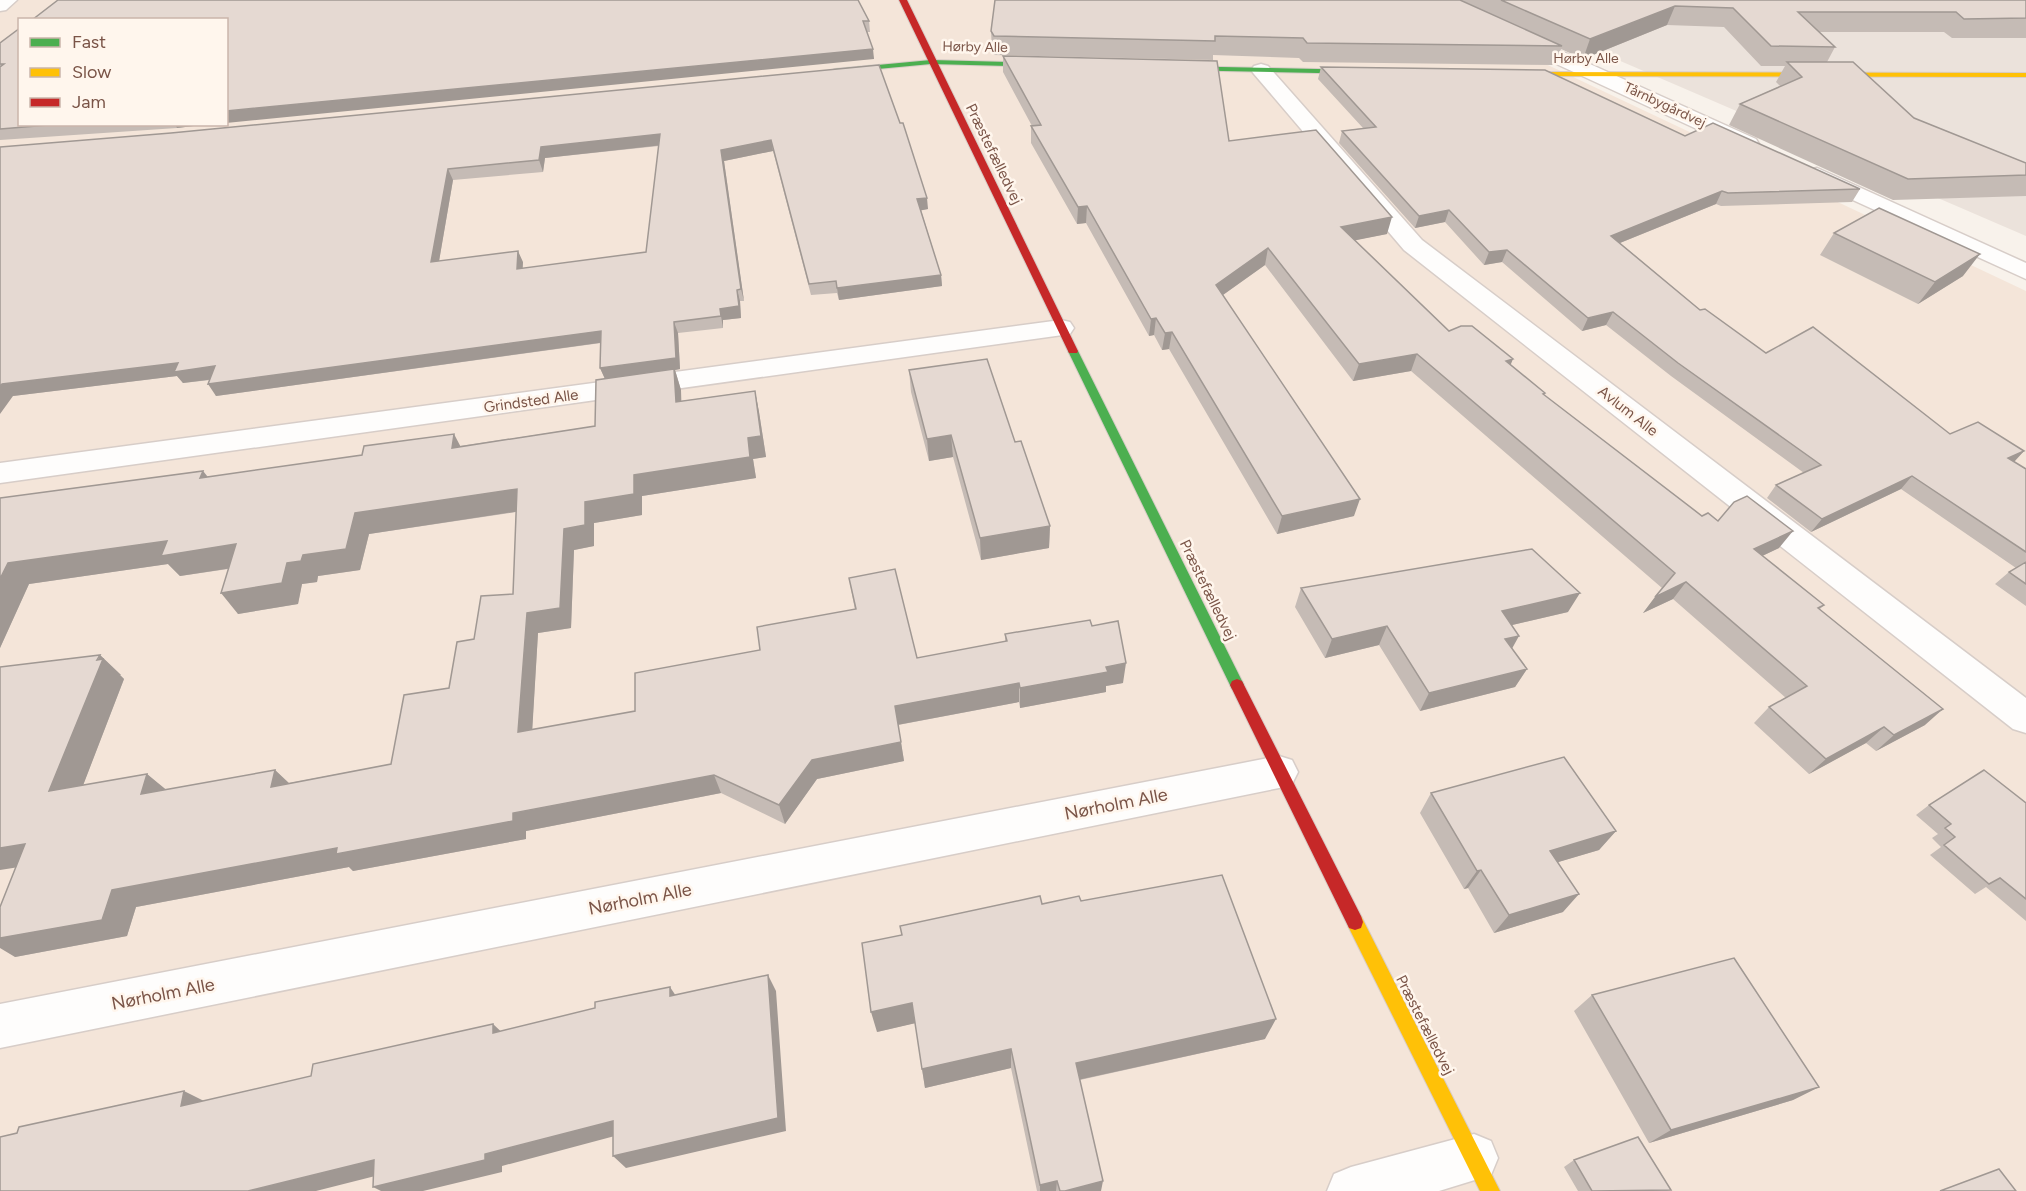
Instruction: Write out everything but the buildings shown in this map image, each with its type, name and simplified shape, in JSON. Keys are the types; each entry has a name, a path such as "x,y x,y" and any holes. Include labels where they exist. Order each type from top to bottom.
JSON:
{"street":[{"path":"0,6 8,0"},
{"name":"Præstefælledvej","path":"903,0 931,62 1279,772 1482,1175"},
{"name":"Tårnbygårdvej","path":"1433,0 1769,153"},
{"name":"Hørby Alle","path":"825,72 931,62 1060,65"},
{"path":"1155,68 1384,73"},
{"name":"Avlum Alle","path":"1261,70 1413,245 2026,718"},
{"name":"Hørby Alle","path":"1497,74 2026,75"},
{"path":"1801,168 2026,272"},
{"name":"Grindsted Alle","path":"0,473 1061,328"},
{"name":"Nørholm Alle","path":"0,1026 1279,772"},
{"path":"1351,1191 1482,1175"}],"shaded area":[{"path":"0,0 1410,0 2026,291 2026,1191 0,1191"},
{"path":"1479,0 2026,0 2026,236"}],"traffic: fast":[{"path":"835,71 931,62 1047,65"},
{"path":"1174,68 1365,72"},
{"path":"1073,351 1237,685"}],"traffic: slow":[{"path":"1510,74 2026,75"},
{"path":"1355,922 1490,1191"}],"traffic: jam":[{"path":"903,0 1073,351"},
{"path":"1237,685 1355,922"}]}
